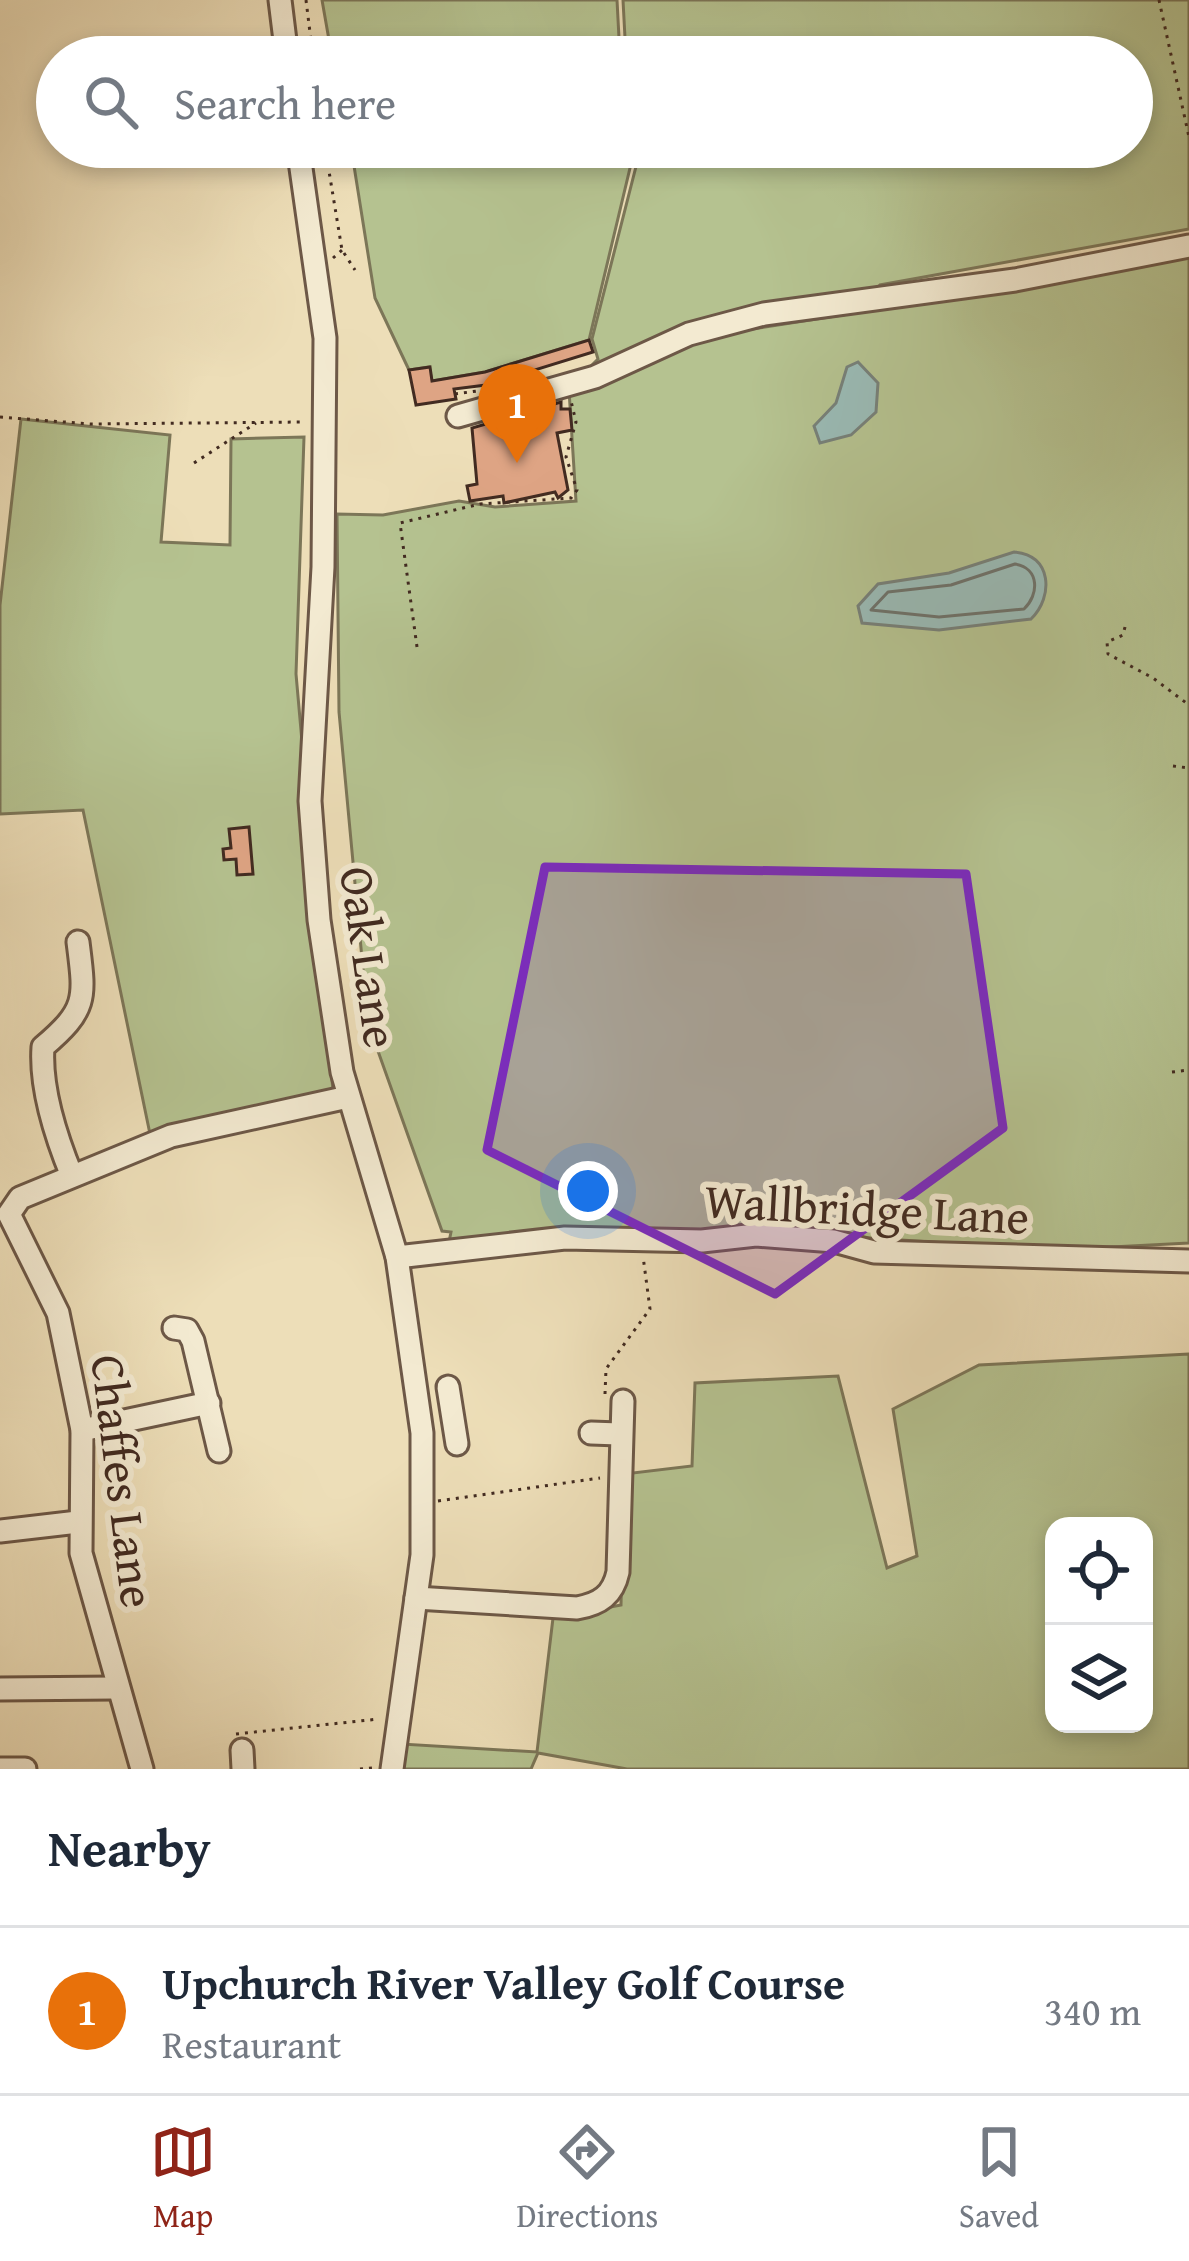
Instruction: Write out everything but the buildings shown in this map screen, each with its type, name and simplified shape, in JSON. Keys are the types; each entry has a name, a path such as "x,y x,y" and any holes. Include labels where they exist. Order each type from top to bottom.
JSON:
{"street":[{"path":"280,0 284,36"},
{"name":"Oak Lane","path":"301,168 325,338 324,421 333,467 310,801 319,920 348,1097 397,1258 422,1422 424,1503 416,1598 392,1769"},
{"path":"458,416 595,377 689,334 764,314 1015,280 1189,246"},
{"path":"72,1176 58,1142 42,1062 43,1047 79,1012 85,994 78,942"},
{"name":"Chaffes Lane","path":"142,1769 115,1688 78,1522 82,1430 58,1312 5,1211 20,1198 171,1136 348,1097"},
{"name":"Wallbridge Lane","path":"397,1258 565,1238 756,1235 834,1241 874,1252 1189,1261"},
{"path":"174,1328 190,1333 219,1450"},
{"path":"448,1387 457,1444"},
{"path":"416,1598 577,1608 603,1599 618,1571 605,1434 623,1401"},
{"path":"82,1430 209,1403"},
{"path":"422,1422 453,1416"},
{"path":"0,1531 78,1522"},
{"path":"0,1689 115,1688"},
{"path":"0,1769 25,1769"}],"path":[{"path":"306,0 310,36"},
{"path":"1159,0 1189,137"},
{"path":"328,168 342,250 355,270"},
{"path":"417,647 400,523 480,504 576,495 566,457 575,415 570,398 556,386"},
{"path":"0,417 90,424 324,421"},
{"path":"194,464 257,422"},
{"path":"1125,627 1123,634 1107,642 1108,654 1154,678 1189,705"},
{"path":"1174,766 1189,768"},
{"path":"1172,1072 1189,1070"},
{"path":"605,1434 606,1369 650,1309 641,1240"},
{"path":"424,1503 604,1478"},
{"path":"243,1760 236,1731 398,1717"}],"highlighted area":[{"path":"545,867 966,874 1003,1128 775,1294 487,1150"}],"green space":[{"path":"322,0 617,0 619,36 328,36"},
{"path":"623,0 1189,0 1189,229 880,285 873,293 726,333 1023,287 1189,252 1189,1243 1053,1250 749,1230 449,1242 451,1232 442,1231 368,1023 339,712 337,514 383,515 459,501 495,507 576,501 568,374 586,371 598,359 592,339 636,168 1153,168 1153,36 625,36"},
{"path":"354,168 630,168 589,340 485,372 432,381 429,367 409,370 375,298"},
{"path":"21,419 170,435 161,542 230,545 231,439 304,437 296,674 333,1091 150,1134 83,810 0,814 0,605"},
{"path":"1189,1354 1189,1769 627,1769 538,1753 531,1769 399,1769 402,1744 537,1752 553,1618 621,1605 624,1474 692,1466 695,1383 838,1376 887,1568 917,1556 893,1409 979,1365"}],"water":[{"path":"858,362 878,383 876,412 851,435 820,443 814,426 836,403 847,367"},
{"path":"1014,552 1036,560 1045,578 1043,600 1031,619 939,630 862,623 858,606 878,584 949,573"}],"place":[{"name":"Upchurch River Valley Golf Course","path":"517,463"}]}
